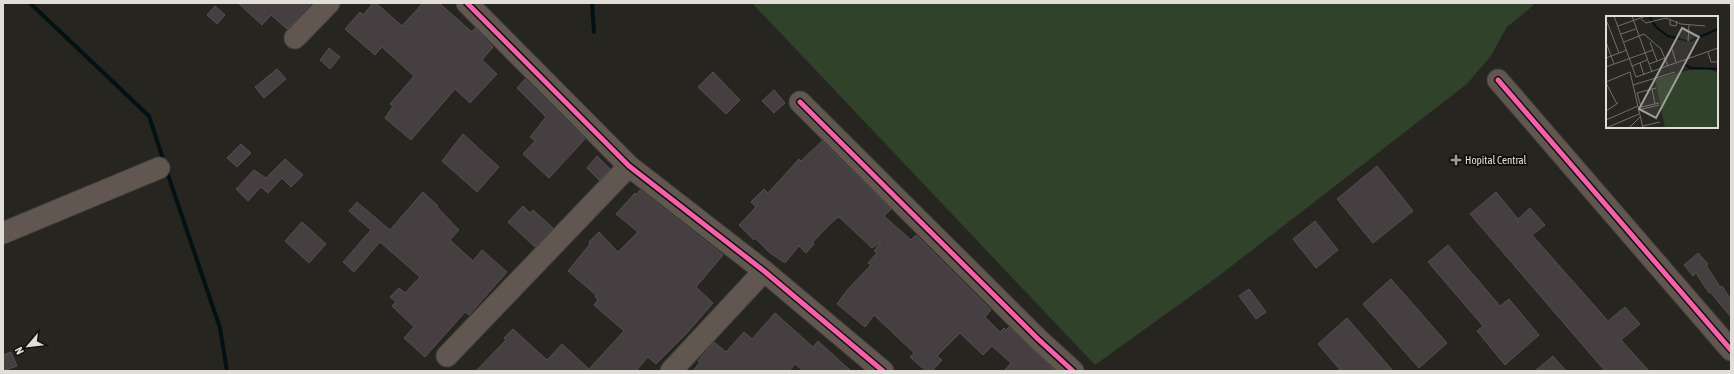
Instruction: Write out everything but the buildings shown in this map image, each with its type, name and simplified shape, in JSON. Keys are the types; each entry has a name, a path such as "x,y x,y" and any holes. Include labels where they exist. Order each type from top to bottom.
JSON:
{"street":[{"path":"295,38 329,3"},
{"path":"467,3 629,166 764,271 883,371"},
{"path":"1498,80 1731,350"},
{"path":"800,102 1038,339 1073,371"},
{"path":"447,356 629,166"},
{"path":"3,233 159,168"},
{"path":"671,371 764,271"}],"green space":[{"path":"752,3 1536,3 1507,27 1490,57 1467,84 1216,278 1095,365"}],"waterway":[{"path":"30,3 149,116 164,162"},
{"path":"592,3 594,32"},
{"path":"166,169 220,328 227,371"}],"cycle path":[{"path":"467,3 629,166 764,271 883,371"},
{"path":"1498,80 1731,350"},
{"path":"800,102 1038,339 1073,371"}],"place":[{"name":"Hopital Central","path":"1456,160"}]}
